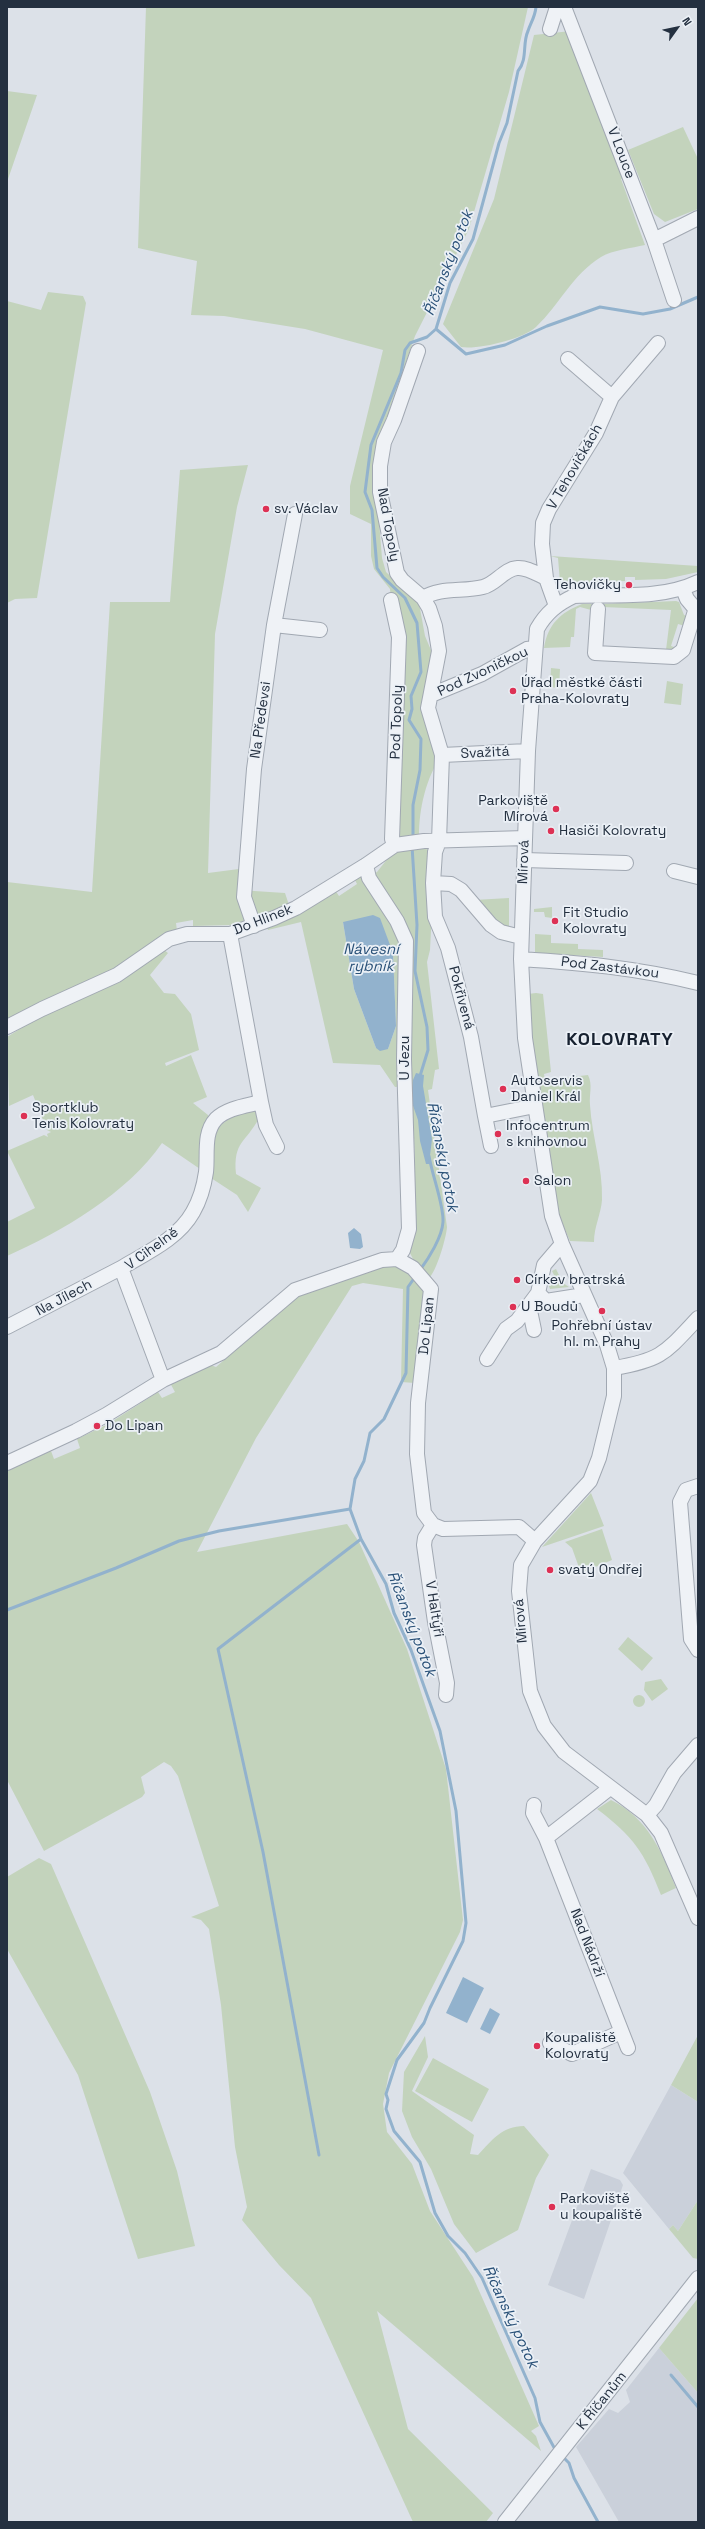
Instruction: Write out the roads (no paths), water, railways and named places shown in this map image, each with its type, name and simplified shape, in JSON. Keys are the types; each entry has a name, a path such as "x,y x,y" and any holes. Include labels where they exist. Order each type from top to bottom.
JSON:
{"street":[{"path":"550,29 557,7"},
{"name":"V Louce","path":"564,7 654,240 674,300"},
{"path":"654,240 698,218"},
{"name":"V Tehovičkách","path":"556,606 546,578 542,544 543,523 549,509 596,433 612,397 658,344"},
{"name":"Nad Topoly","path":"418,351 394,420 384,442 380,466 380,492 397,573 402,580 423,598 435,626 439,651 428,708 442,755 439,841"},
{"path":"568,359 612,397"},
{"name":"Na Předevsi","path":"254,926 244,897 254,769 274,625 295,514"},
{"path":"423,598 440,592 482,587 493,583 508,571 516,568 524,568 546,578"},
{"name":"Mírová","path":"698,582 683,589 666,593 574,596 556,606 544,616 537,629 534,648 528,751 521,937 524,1038 551,1210 562,1244 607,1344 614,1368 613,1409 590,1480 535,1540 527,1552 519,1576 524,1655 533,1701 544,1726 564,1752 647,1815 670,1849 698,1918"},
{"path":"598,609 595,653 674,656 682,650 697,611 683,589"},
{"name":"Pod Topoly","path":"391,600 399,637 392,839 399,844"},
{"path":"274,625 320,630"},
{"name":"Pod Zvoničkou","path":"431,696 482,674 527,649 534,648"},
{"name":"Svažitá","path":"442,755 528,751"},
{"path":"399,844 424,841 525,838"},
{"name":"Pokřivená","path":"439,841 435,852 433,883 435,917 448,948 471,1037 491,1146"},
{"name":"Do Hlinek","path":"7,1027 42,1009 117,975 169,939 187,934 230,934 254,926 296,908 399,844"},
{"path":"524,860 626,863"},
{"name":"U Jezu","path":"366,865 369,878 397,921 406,941 404,1059 409,1229 403,1250 397,1259"},
{"path":"674,871 698,877"},
{"path":"433,883 451,884 461,890 491,925 501,932 521,937"},
{"path":"230,934 266,1125 277,1147"},
{"name":"Pod Zastávkou","path":"521,959 606,965 650,971 698,983"},
{"name":"V Cihelně","path":"163,1380 121,1268 166,1241 179,1230 192,1214 200,1198 206,1172 206,1141 216,1119 234,1108 261,1102"},
{"path":"485,1116 535,1106"},
{"path":"487,1359 506,1329 517,1321 538,1294 544,1265 562,1244"},
{"path":"7,1463 106,1415 163,1380 221,1353 295,1290 382,1260 397,1259"},
{"name":"Do Lipan","path":"397,1259 413,1268 431,1289 432,1297 418,1403 416,1454 422,1508 433,1525"},
{"name":"Na Jílech","path":"7,1328 121,1268"},
{"path":"538,1294 546,1300 584,1295"},
{"path":"529,1306 534,1330"},
{"path":"614,1368 644,1363 656,1358 670,1348 698,1318"},
{"path":"698,1486 686,1490 680,1502 691,1639 698,1650"},
{"path":"433,1525 447,1530 519,1527 535,1540"},
{"name":"V Haltýři","path":"433,1525 425,1538 424,1545 435,1622 447,1683 446,1695"},
{"path":"647,1815 656,1805 674,1773 698,1745"},
{"path":"546,1838 610,1788"},
{"name":"Nad Nádrží","path":"534,1805 533,1813 546,1838 628,2048"},
{"path":"550,2043 572,2054 621,2032"},
{"name":"K Říčanům","path":"505,2522 698,2278"}],"water":[{"name":"Návesní rybník","path":"373,915 380,918 393,953 396,1026 388,1049 380,1051 376,1048 354,989 343,922"},
{"path":"416,1073 424,1075 423,1086 432,1139 429,1164 426,1164 420,1141 418,1120 411,1100 413,1080"},
{"path":"354,1228 361,1234 363,1247 360,1249 350,1248 348,1233"},
{"path":"463,1977 484,1988 467,2023 446,2013"},
{"path":"490,2008 500,2014 490,2034 480,2029"}],"waterway":[{"name":"Říčanský potok","path":"413,839 413,805 420,770 421,739 409,720 412,709 411,696 421,672 417,623 405,598 383,577 377,568 372,510 365,492 371,445 401,373 405,350 410,343 427,337 436,329 450,283 473,239 499,143 507,123 518,71 523,62 526,36 534,17 536,7"},
{"path":"436,329 466,354 505,345 547,326 600,307 643,314 670,309 698,297"},
{"name":"Říčanský potok","path":"412,846 417,925 415,971 427,1027 428,1050 420,1076"},
{"name":"Říčanský potok","path":"420,1270 438,1241 443,1222 442,1207 429,1156"},
{"name":"Říčanský potok","path":"415,1277 408,1287 406,1373 384,1419 370,1433 364,1461 355,1479 350,1509 361,1539 386,1584 394,1613 411,1650 440,1731 456,1811 466,1923 463,1941 424,2023 397,2060 386,2094 388,2100 386,2109 394,2131 420,2162 435,2213 448,2236 465,2253 482,2278 535,2398 540,2422 556,2451"},
{"path":"7,1610 116,1568 179,1541 219,1531 350,1509"},
{"path":"319,2155 263,1852 218,1649 361,1539"},
{"path":"671,2375 698,2407"},
{"name":"Říčanský potok","path":"562,2456 569,2463 574,2478 598,2522"}],"place":[{"name":"sv. Václav","path":"266,509"},
{"name":"Tehovičky","path":"629,585"},
{"name":"Úřad městké části Praha-Kolovraty","path":"513,691"},
{"name":"Parkoviště Mírová","path":"556,809"},
{"name":"Hasiči Kolovraty","path":"551,831"},
{"name":"Fit Studio Kolovraty","path":"555,921"},
{"name":"Autoservis Daniel Král","path":"503,1089"},
{"name":"Sportklub Tenis Kolovraty","path":"24,1116"},
{"name":"Infocentrum s knihovnou","path":"498,1134"},
{"name":"Salon","path":"526,1181"},
{"name":"Církev bratrská","path":"517,1280"},
{"name":"U Boudů","path":"513,1307"},
{"name":"Pohřební ústav hl. m. Prahy","path":"602,1311"},
{"name":"Do Lipan","path":"97,1426"},
{"name":"svatý Ondřej","path":"550,1570"},
{"name":"Koupaliště Kolovraty","path":"537,2046"},
{"name":"Parkoviště u koupaliště","path":"552,2207"}],"district":[{"name":"KOLOVRATY","path":"620,1040"}]}
